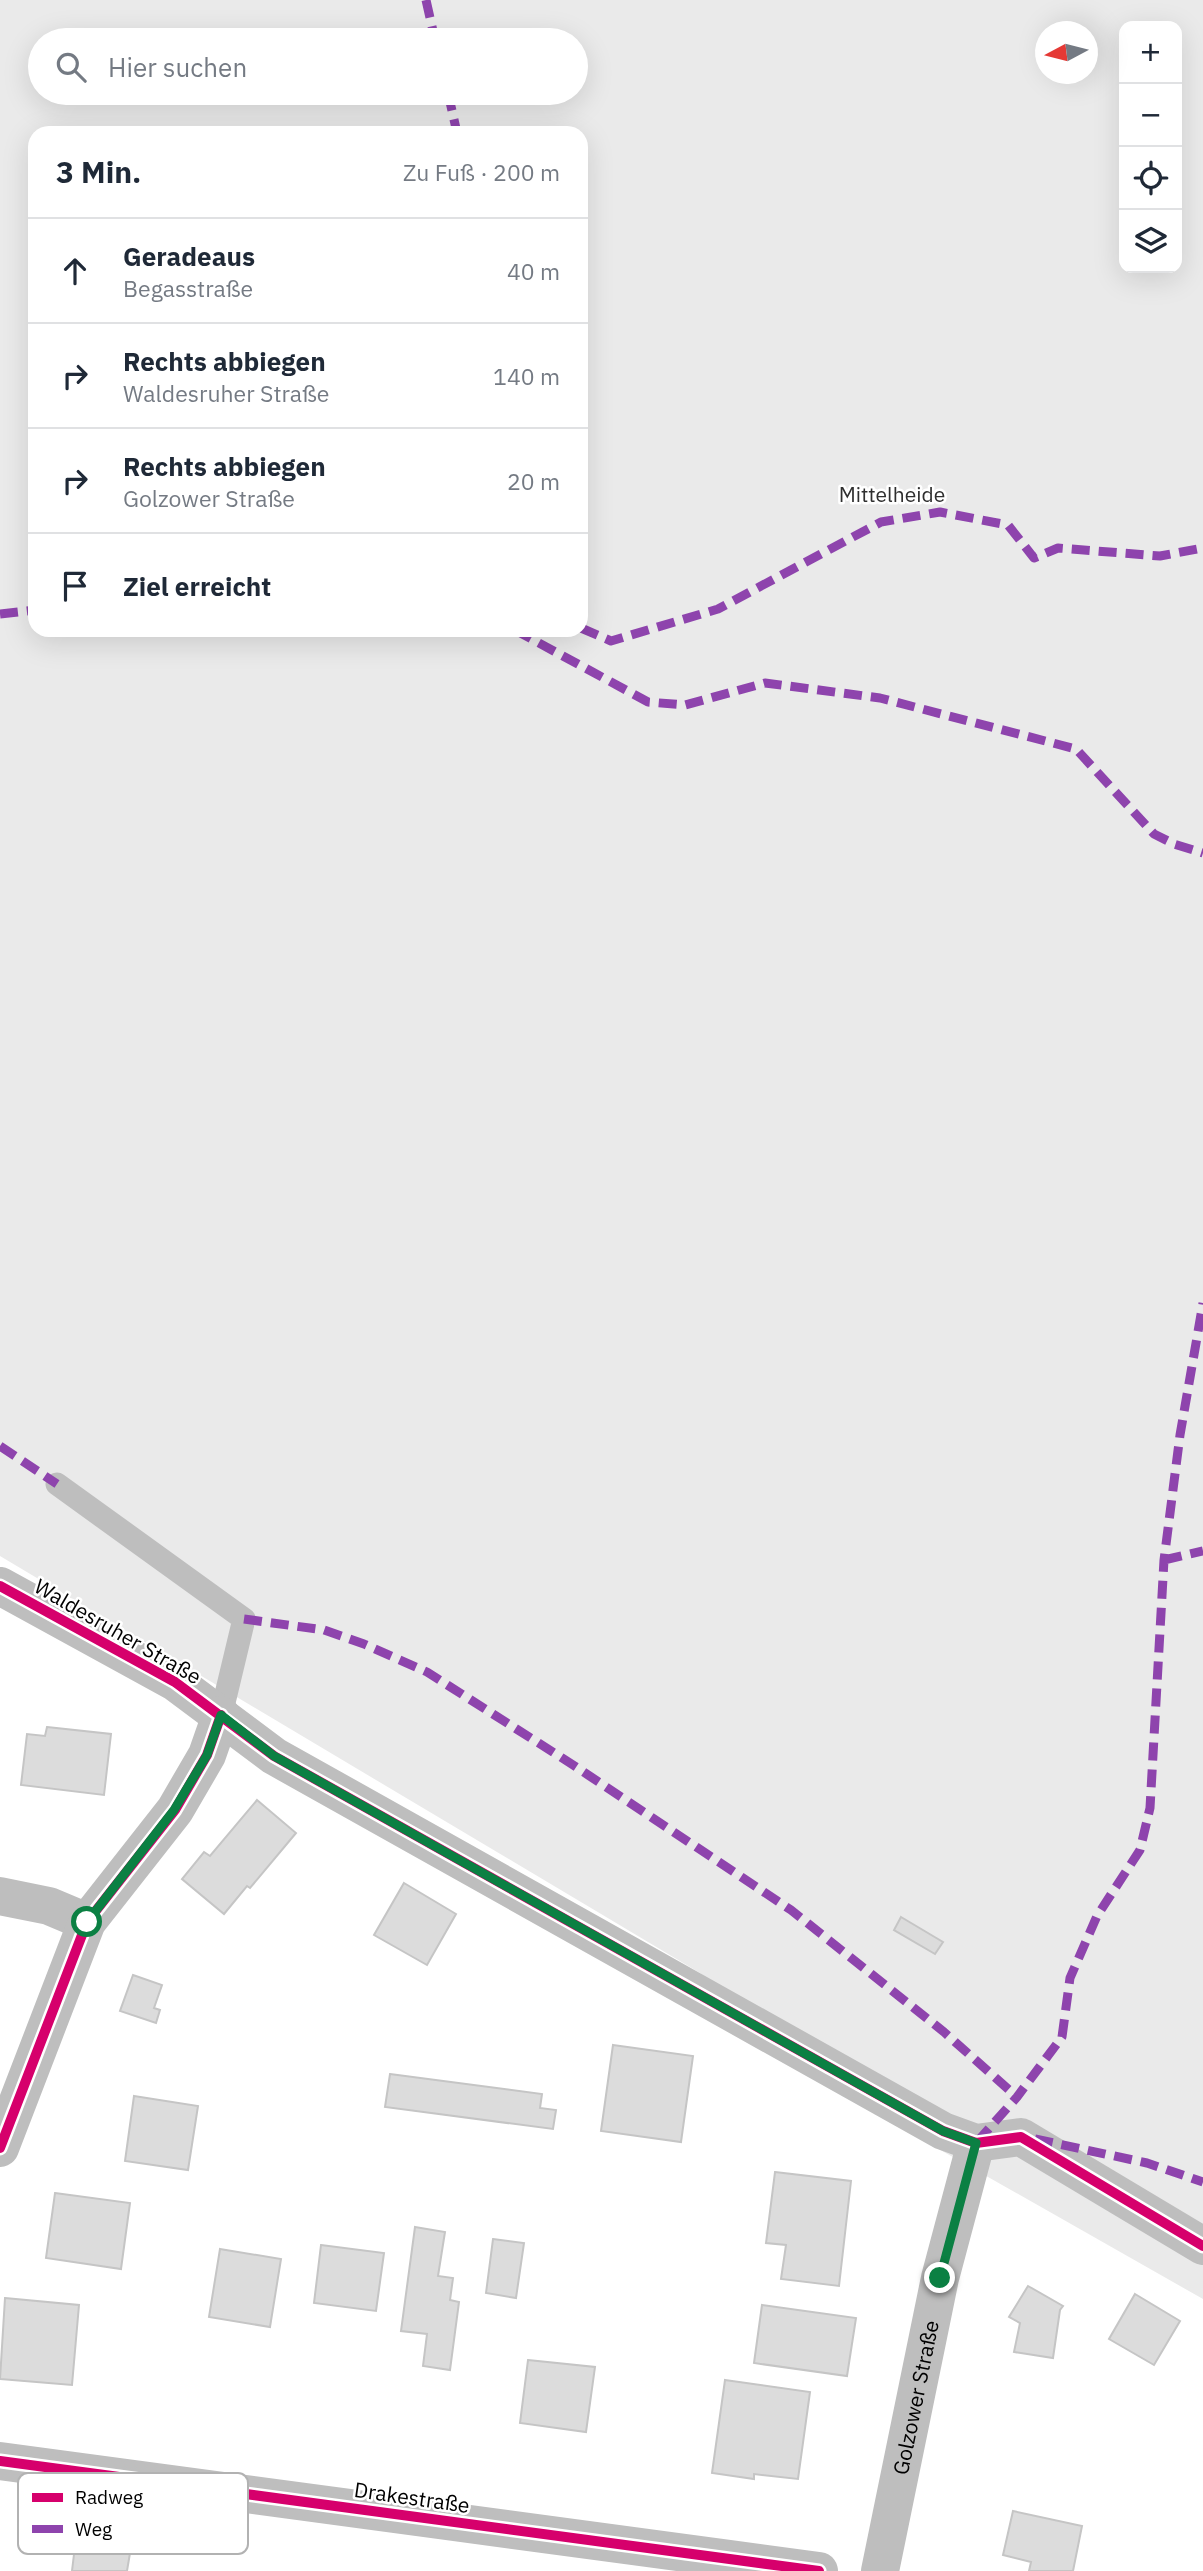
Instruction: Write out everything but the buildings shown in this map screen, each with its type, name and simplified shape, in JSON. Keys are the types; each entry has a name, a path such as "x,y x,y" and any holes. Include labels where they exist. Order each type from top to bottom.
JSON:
{"street":[{"name":"Waldesruher Straße","path":"0,1586 175,1682 274,1756 943,2131 976,2143 1021,2137 1203,2246"},
{"path":"0,2148 87,1922 174,1810 207,1755 221,1715"},
{"path":"0,1896 49,1906 87,1922"},
{"name":"Golzower Straße","path":"880,2571 940,2278 976,2143"},
{"name":"Drakestraße","path":"0,2461 89,2473"},
{"name":"Drakestraße","path":"248,2494 819,2571"}],"lane":[{"path":"57,1484 244,1619 221,1715"}],"green space":[{"name":"Mittelheide","path":"0,0 1203,0 1203,2299 907,2131 700,1973 0,1556"}],"marked path":[{"path":"426,0 432,28"},
{"path":"451,105 455,126"},
{"path":"588,631 611,641 718,609 881,522 940,512 1008,525 1034,558 1058,548 1160,556 1203,548"},
{"path":"0,614 28,611"},
{"path":"528,637 648,702 685,705 765,683 880,698 1076,749 1154,834 1203,853"},
{"path":"977,2142 1017,2097 1062,2037 1070,1978 1097,1916 1140,1850 1150,1808 1164,1560 1180,1435 1203,1303"},
{"path":"0,1446 57,1484"},
{"path":"1164,1560 1203,1551"},
{"path":"244,1619 324,1630 364,1644 427,1672 791,1910 944,2032 1017,2097"},
{"path":"1035,2139 1147,2163 1203,2182"}],"cycle path":[{"path":"0,1586 175,1682 274,1756 943,2131 976,2143 1021,2137 1203,2246"},
{"path":"0,2148 87,1922 175,1810 207,1755 221,1715"},
{"path":"0,2461 89,2473"},
{"path":"248,2494 819,2571"}],"route":[{"path":"87,1922 174,1810 207,1755 221,1715 274,1756 943,2131 976,2143 940,2278"}]}
